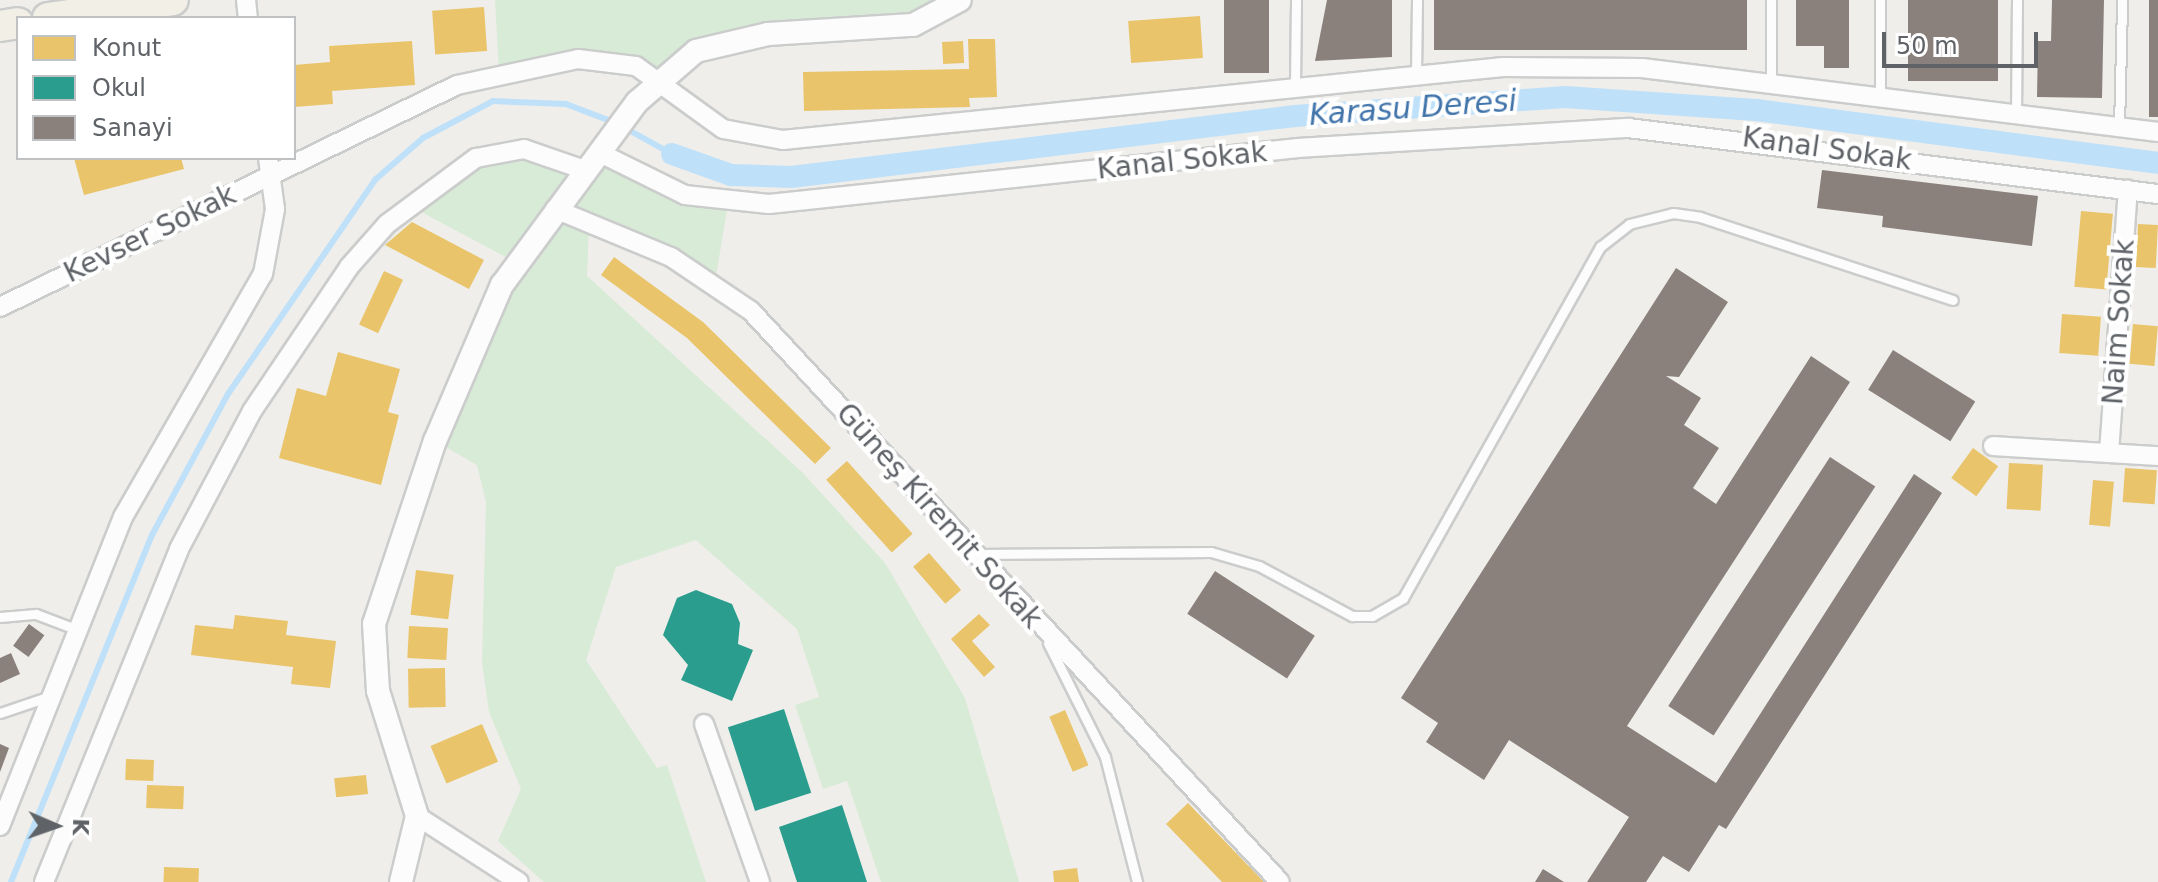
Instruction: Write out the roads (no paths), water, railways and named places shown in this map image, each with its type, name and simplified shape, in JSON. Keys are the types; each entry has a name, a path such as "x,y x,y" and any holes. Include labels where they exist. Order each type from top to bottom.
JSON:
{"highway":[{"path":"62,16 173,0"}],"street":[{"path":"407,880 417,816 378,691 374,624 473,343 502,285 555,209 659,78 726,40 903,27 960,0"},
{"name":"Kevser Sokak","path":"296,154 445,90 499,73 578,59 636,66 659,78 723,129 783,140 1416,73 1642,68 2158,132"},
{"name":"Kanal Sokak","path":"44,882 179,549 252,411 349,267 387,224 476,158 524,149 597,154 685,195 769,204 1298,148 1628,128 2158,194"},
{"path":"0,826 123,517 263,274 275,209 269,166"},
{"name":"Kevser Sokak","path":"0,307 269,166"},
{"name":"Naim Sokak","path":"2109,453 2128,190"},
{"name":"Güneş Kiremit Sokak","path":"555,209 671,257 751,311 1040,630 1280,882"},
{"path":"1993,446 2158,456"},
{"path":"704,724 760,882"},
{"path":"417,816 519,882"}],"lane":[{"path":"1295,84 1296,0"},
{"path":"1416,73 1417,0"},
{"path":"1771,0 1771,82"},
{"path":"1880,0 1880,97"},
{"path":"2016,114 2017,0"},
{"path":"2119,127 2122,0"},
{"path":"971,553 1211,552 1259,566 1352,616 1372,616 1403,598 1600,247 1629,224 1673,213 1700,217 1953,300"},
{"path":"0,617 36,614 78,630"},
{"path":"1040,630 1082,699 1105,757 1137,882"},
{"path":"0,713 53,695"}],"waterway":[{"name":"Karasu Deresi","path":"672,154 731,175 791,177 1295,116 1565,97 1756,110 2158,163"},
{"path":"11,882 152,535 228,394 376,179 423,138 493,101 566,104 616,123"},
{"path":"625,128 672,154"}]}
